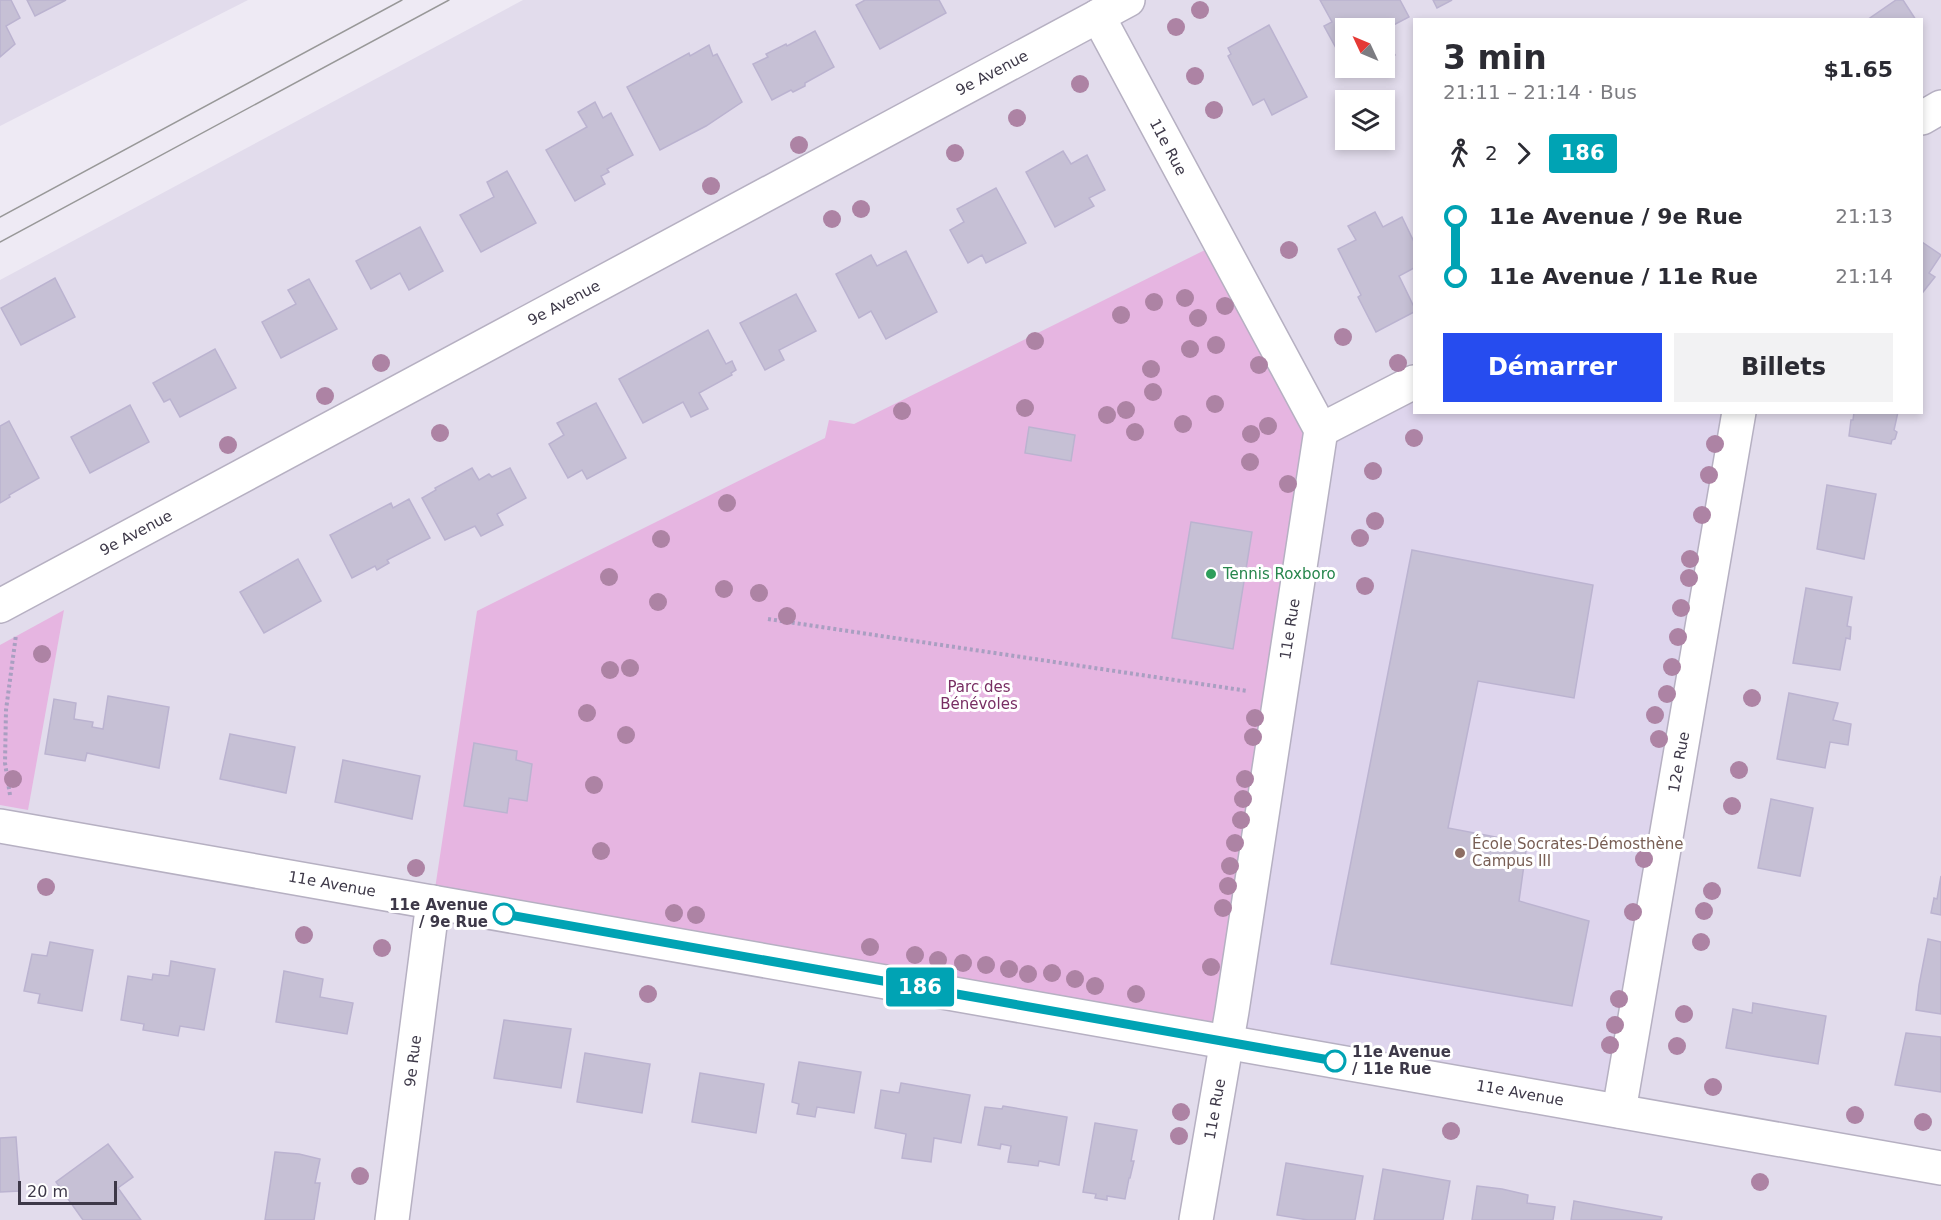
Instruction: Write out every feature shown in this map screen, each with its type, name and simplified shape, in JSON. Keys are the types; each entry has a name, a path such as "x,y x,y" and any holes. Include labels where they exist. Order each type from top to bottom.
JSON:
{"street":[{"name":"9e Avenue","path":"10,600 1128,0"},
{"name":"11e Rue","path":"1098,16 1321,430 1227,1042 1196,1220"},
{"path":"1923,117 1941,107"},
{"path":"1321,430 1413,383"},
{"name":"12e Rue","path":"1619,1111 1739,414"},
{"name":"11e Avenue","path":"8,827 1941,1168"},
{"name":"9e Rue","path":"392,1220 434,902"}],"path":[{"path":"8,827 5,763 10,600"},
{"path":"768,619 1280,695"}],"shaded area":[{"path":"0,0 248,0 0,126"},
{"path":"523,0 1941,0 1941,1220 0,1220 0,280"},
{"name":"École Socrates-Démosthène Campus III","path":"1413,383 1413,414 1739,414 1619,1111 1227,1042 1321,430"}],"green space":[{"name":"Parc des Bénévoles","path":"1211,247 1321,430 1227,1042 433,902 477,611 825,438 829,420 854,424"},
{"path":"64,610 28,810 0,805 0,645"}],"building":[{"path":"0,0 11,0 20,18 6,26 15,44 0,57"},
{"path":"27,0 66,0 35,16"},
{"path":"865,0 939,0 946,13 880,49 856,5"},
{"path":"1320,0 1400,0 1409,17 1395,24 1395,18 1335,18 1335,46 1324,26 1332,22"},
{"path":"1433,0 1452,0 1437,8"},
{"path":"1896,0 1903,0 1915,18 1870,18"},
{"path":"1269,25 1307,97 1272,115 1264,99 1253,105 1228,56 1231,54 1228,48"},
{"path":"815,31 834,67 805,83 805,86 772,100 753,64 768,57 766,54"},
{"path":"709,45 713,56 717,54 742,102 706,126 660,150 627,87 689,53 690,56"},
{"path":"595,102 603,118 611,113 633,155 607,169 609,172 601,176 605,184 575,201 546,150 587,127 578,112"},
{"path":"1063,151 1071,164 1087,155 1105,190 1089,198 1094,206 1055,227 1026,172"},
{"path":"507,171 536,223 481,252 460,215 494,197 487,182"},
{"path":"996,188 1026,243 986,263 982,255 968,263 950,230 964,222 957,209"},
{"path":"1375,212 1383,227 1402,217 1413,240 1413,269 1399,276 1413,305 1413,313 1376,332 1338,249 1356,240 1348,226"},
{"path":"420,227 443,271 409,290 400,273 371,289 356,261"},
{"path":"1923,243 1941,255 1929,273 1935,277 1923,292"},
{"path":"906,251 937,312 886,339 871,311 859,318 836,274 871,255 877,266"},
{"path":"55,278 75,317 21,345 1,308"},
{"path":"309,279 337,329 281,358 262,322 296,304 288,290"},
{"path":"796,294 816,331 779,350 784,360 765,370 740,323"},
{"path":"708,330 726,364 732,361 736,370 731,373 732,375 699,393 708,409 691,417 683,402 643,423 619,379"},
{"path":"215,349 236,388 180,417 170,399 164,402 153,383"},
{"path":"596,403 626,458 587,479 582,470 568,478 549,444 564,435 557,423"},
{"path":"130,405 149,442 90,473 71,437"},
{"path":"1854,414 1898,414 1894,430 1897,432 1895,439 1891,444 1849,436 1851,420 1853,420"},
{"path":"9,421 39,478 9,495 10,497 0,503 0,426"},
{"path":"1029,427 1075,435 1071,461 1025,453"},
{"path":"472,468 479,480 489,474 492,477 510,468 526,498 497,514 503,525 481,536 475,526 445,540 422,498 436,490 435,488"},
{"path":"1827,485 1876,494 1864,559 1817,549"},
{"path":"409,499 430,538 387,560 389,563 377,570 375,566 352,578 330,535 391,503 393,508"},
{"path":"1191,522 1252,532 1233,649 1172,638"},
{"path":"1412,550 1593,585 1574,698 1478,681 1448,828 1527,843 1519,901 1589,921 1572,1006 1331,964"},
{"path":"298,559 321,601 264,633 240,592"},
{"path":"1806,588 1852,597 1847,626 1851,627 1850,639 1846,638 1840,670 1793,663"},
{"path":"1789,693 1838,703 1833,720 1851,724 1848,745 1830,742 1825,768 1777,759"},
{"path":"108,696 169,707 159,768 87,753 85,761 45,754 54,699 76,703 74,719 93,722 92,727 103,729"},
{"path":"230,734 295,747 286,793 220,779"},
{"path":"474,743 517,751 516,760 532,764 527,801 509,798 507,813 464,806"},
{"path":"343,760 420,776 412,819 335,802"},
{"path":"1771,799 1813,808 1800,876 1758,868"},
{"path":"1941,876 1941,915 1931,913 1934,898 1937,899"},
{"path":"1928,939 1941,942 1941,1014 1916,1010"},
{"path":"50,942 93,950 82,1011 38,1003 40,994 24,991 32,954 47,956"},
{"path":"171,961 215,969 204,1030 180,1026 178,1036 143,1030 144,1024 121,1020 128,976 152,980 153,974 169,976"},
{"path":"284,971 323,979 320,997 353,1003 347,1034 276,1022"},
{"path":"1753,1003 1826,1016 1818,1064 1726,1048 1733,1009 1752,1013"},
{"path":"504,1020 571,1029 561,1088 494,1078"},
{"path":"1906,1033 1941,1037 1941,1092 1895,1085"},
{"path":"585,1053 650,1064 642,1113 577,1102"},
{"path":"799,1062 861,1072 854,1113 817,1107 815,1117 797,1114 799,1104 792,1102"},
{"path":"700,1073 764,1084 756,1133 692,1122"},
{"path":"901,1083 970,1095 961,1143 934,1138 931,1162 902,1158 906,1134 875,1128 881,1090 899,1093"},
{"path":"1003,1106 1067,1117 1059,1165 1039,1161 1038,1166 1008,1162 1011,1146 1001,1144 1000,1149 978,1145 985,1107 1002,1109"},
{"path":"1095,1123 1137,1130 1131,1161 1134,1161 1125,1199 1107,1196 1107,1200 1095,1198 1096,1194 1083,1192"},
{"path":"16,1137 20,1191 0,1192 0,1138"},
{"path":"108,1144 133,1177 118,1188 141,1220 83,1220 56,1182"},
{"path":"275,1152 320,1159 315,1183 320,1183 314,1220 265,1220"},
{"path":"1286,1163 1363,1176 1355,1220 1308,1220 1277,1215"},
{"path":"1383,1169 1450,1181 1443,1220 1374,1220"},
{"path":"1477,1186 1528,1195 1527,1203 1555,1207 1553,1220 1472,1220"},
{"path":"1574,1201 1662,1217 1661,1220 1571,1220"}],"tram line":[{"path":"0,217 402,0"},
{"path":"0,242 449,0"}],"bus line":[{"name":"186","path":"504,914 1335,1061"}],"place":[{"name":"Tennis Roxboro","path":"1211,574"},
{"name":"École Socrates-Démosthène Campus III","path":"1460,853"},
{"name":"11e Avenue / 9e Rue","path":"504,914"},
{"name":"11e Avenue / 11e Rue","path":"1335,1061"}]}
